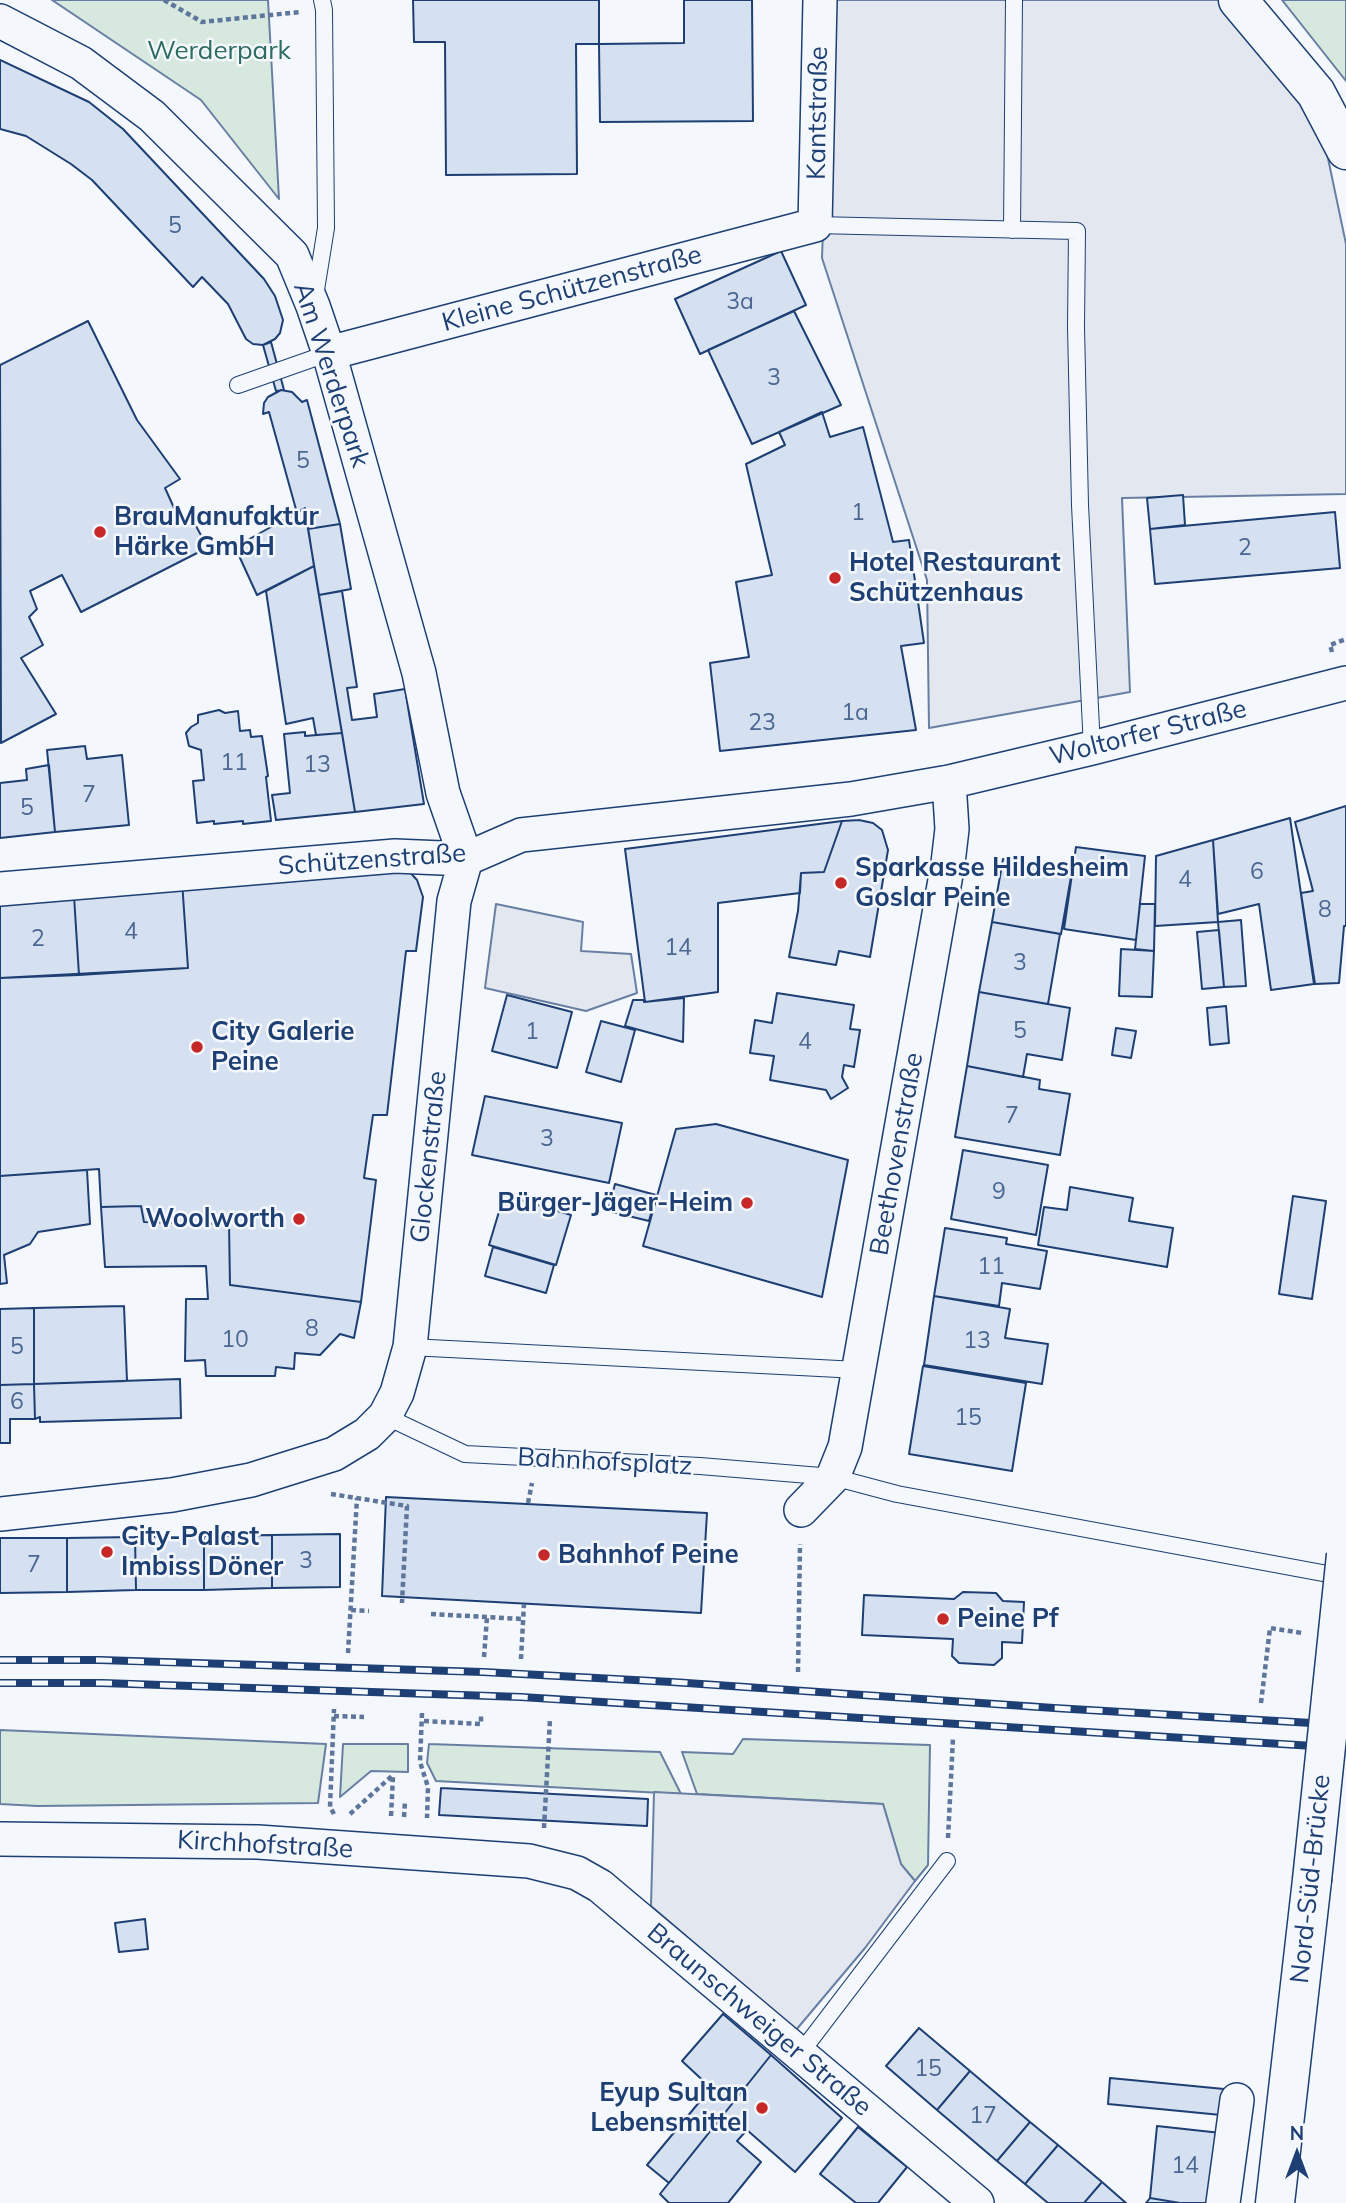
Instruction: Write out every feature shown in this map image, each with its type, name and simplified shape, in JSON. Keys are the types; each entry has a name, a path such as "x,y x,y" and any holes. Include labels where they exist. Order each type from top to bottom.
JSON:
{"street":[{"name":"Kantstraße","path":"815,225 820,0"},
{"path":"1238,0 1316,93 1346,150"},
{"name":"Am Werderpark","path":"0,21 81,63 152,116 292,255 329,353 419,673 443,793 466,859"},
{"name":"Kleine Schützenstraße","path":"329,353 815,225"},
{"name":"Woltorfer Straße","path":"949,782 1346,683"},
{"name":"Schützenstraße","path":"0,889 394,856 466,859 521,835 851,799 949,782"},
{"name":"Beethovenstraße","path":"801,1510 833,1477 845,1447 947,863 952,829 949,782"},
{"name":"Glockenstraße","path":"0,1514 172,1496 251,1480 334,1454 358,1440 385,1416 397,1393 410,1347 454,901 466,859"},
{"name":"Nord-Süd-Brücke","path":"1275,2203 1346,1555"},
{"name":"Kirchhofstraße","path":"0,1839 258,1842 536,1862"},
{"name":"Braunschweiger Straße","path":"536,1862 577,1873 600,1886 977,2203"},
{"path":"1223,2203 1237,2099"}],"lane":[{"path":"1012,230 1014,0"},
{"path":"313,306 326,228 323,5"},
{"path":"815,225 1077,231 1076,327 1081,519 1091,748"},
{"path":"238,385 329,353"},
{"path":"410,1347 858,1370"},
{"name":"Bahnhofsplatz","path":"385,1416 465,1454 700,1466 833,1477 897,1494 1346,1577"},
{"path":"799,2055 947,1861"}],"path":[{"path":"164,0 202,22 323,5"},
{"path":"1330,645 1346,639"},
{"path":"348,1653 358,1498"},
{"path":"402,1603 407,1506"},
{"path":"798,1672 801,1510"},
{"path":"522,1658 524,1604"},
{"path":"351,1610 369,1611"},
{"path":"431,1615 523,1619"},
{"path":"484,1657 487,1618"},
{"path":"1261,1703 1270,1628 1304,1633"},
{"path":"334,1709 330,1807 338,1824"},
{"path":"422,1713 420,1762 428,1787 426,1854"},
{"path":"425,1721 481,1724 481,1715"},
{"path":"334,1716 364,1717"},
{"path":"536,1862 550,1719"},
{"path":"947,1861 953,1738"},
{"path":"347,1816 393,1775 390,1827"}],"green space":[{"name":"Werderpark","path":"52,0 268,0 279,199 201,100"},
{"path":"1282,0 1346,0 1346,81"},
{"path":"0,1730 326,1744 318,1803 38,1806 0,1804"},
{"path":"743,1739 930,1745 928,1865 915,1881 901,1865 883,1804 697,1794 682,1752 733,1754"},
{"path":"343,1744 408,1744 408,1772 371,1771 340,1797"},
{"path":"429,1744 660,1752 681,1794 436,1781 427,1763"}],"shaded area":[{"path":"831,0 1229,0 1321,125 1346,244 1346,494 1122,498 1130,692 929,728 927,580 822,258"},
{"path":"496,904 583,922 581,951 631,954 637,993 586,1011 485,988"},
{"path":"654,1792 883,1804 901,1864 915,1881 865,1948 796,2030 651,1906"}],"building":[{"path":"413,0 599,0 599,44 576,44 577,174 446,175 445,42 414,42"},
{"path":"684,0 752,0 753,121 600,122 599,44 684,43"},
{"path":"0,60 89,102 123,129 264,279 275,296 283,320 280,333 275,339 263,345 253,344 246,339 228,304 202,277 193,287 92,180 26,136 0,129"},
{"path":"781,251 806,305 700,354 675,299"},
{"path":"794,311 841,405 752,444 708,350"},
{"name":"BrauManufaktur Härke GmbH","path":"88,321 137,420 180,479 165,488 180,521 196,526 203,539 199,552 81,612 62,575 30,591 37,609 29,617 43,645 21,658 56,714 1,743 0,365"},
{"path":"271,342 284,390 276,391 263,345"},
{"path":"281,390 292,392 302,402 307,400 340,524 308,529 305,508 297,513 269,412 263,414 264,403 268,397"},
{"name":"Hotel Restaurant Schützenhaus","path":"822,412 830,437 863,427 893,542 909,540 924,643 901,646 916,730 720,751 710,663 749,657 736,582 772,575 746,464 785,445 779,432"},
{"path":"1183,495 1185,525 1150,529 1147,498"},
{"path":"305,508 314,566 257,595 235,547"},
{"path":"1335,512 1340,568 1155,584 1150,529"},
{"path":"340,524 351,589 319,595 308,529"},
{"path":"314,566 342,733 316,735 313,718 286,724 266,591"},
{"path":"342,591 357,687 347,688 352,720 377,717 374,694 405,689 424,804 355,812 319,595"},
{"path":"219,710 225,713 238,711 240,731 250,730 251,737 262,736 271,821 243,824 243,821 197,823 193,781 204,780 201,750 189,746 186,733 198,723 198,715"},
{"path":"305,732 305,736 342,733 355,812 276,820 272,795 290,793 284,734"},
{"path":"85,746 87,759 122,755 129,825 55,832 47,750"},
{"path":"49,765 55,832 0,838 0,783 27,780 26,769"},
{"path":"1346,806 1346,926 1339,983 1315,984 1301,893 1313,891 1295,822"},
{"path":"1290,818 1314,984 1271,990 1259,904 1218,914 1213,840"},
{"name":"Sparkasse Hildesheim Goslar Peine","path":"842,821 873,823 882,830 888,850 870,957 839,951 836,965 789,957 798,911 801,873 824,872"},
{"path":"842,821 824,872 801,873 800,893 718,903 718,992 645,1002 625,849"},
{"path":"1213,840 1218,922 1155,926 1156,856"},
{"path":"1076,847 1145,856 1136,940 1064,929"},
{"path":"1003,859 1072,871 1061,934 992,922"},
{"name":"City Galerie Peine","path":"406,868 417,880 423,897 416,951 406,951 387,1115 373,1115 364,1178 376,1180 361,1302 230,1285 229,1224 144,1222 141,1206 101,1207 99,1169 0,1176 0,978 188,968 182,881"},
{"path":"182,881 188,968 79,975 74,896"},
{"path":"74,896 79,975 0,978 0,902"},
{"path":"1140,904 1155,904 1154,951 1135,949"},
{"path":"1241,920 1246,986 1224,987 1218,922"},
{"path":"992,922 1060,934 1048,1004 979,992"},
{"path":"1219,930 1224,987 1202,989 1197,932"},
{"path":"1121,949 1154,951 1152,997 1119,996"},
{"path":"979,992 1070,1008 1062,1060 1027,1054 1023,1077 967,1066"},
{"path":"777,993 854,1005 850,1029 860,1030 854,1067 844,1065 842,1077 848,1088 831,1099 826,1090 770,1080 774,1056 750,1053 755,1020 772,1023"},
{"path":"507,995 572,1012 557,1068 492,1051"},
{"path":"684,998 683,1042 625,1026 633,1000 644,1002"},
{"path":"1226,1006 1229,1043 1210,1045 1207,1008"},
{"path":"601,1021 635,1030 621,1082 586,1072"},
{"path":"1116,1028 1136,1031 1131,1058 1112,1055"},
{"path":"967,1066 1040,1080 1039,1089 1070,1094 1060,1155 955,1137"},
{"path":"485,1096 622,1123 609,1183 472,1155"},
{"name":"Bürger-Jäger-Heim","path":"716,1124 848,1160 822,1297 643,1246 676,1129"},
{"path":"963,1150 1048,1165 1036,1235 951,1219"},
{"path":"87,1170 90,1224 38,1232 30,1244 4,1255 7,1283 0,1284 0,1176"},
{"path":"615,1184 656,1195 649,1221 608,1211"},
{"path":"1070,1187 1133,1198 1129,1221 1173,1228 1167,1267 1038,1245 1044,1207 1067,1210"},
{"path":"504,1195 571,1215 556,1265 489,1245"},
{"path":"1293,1196 1326,1201 1312,1299 1279,1294"},
{"path":"141,1206 144,1222 229,1224 230,1285 361,1302 354,1338 340,1334 320,1355 295,1353 294,1369 276,1367 275,1376 206,1376 205,1360 185,1361 186,1299 208,1299 206,1266 105,1267 101,1207"},
{"path":"945,1228 1007,1238 1006,1244 1047,1251 1040,1289 1002,1283 999,1306 934,1296"},
{"path":"493,1247 554,1265 546,1293 485,1276"},
{"path":"934,1296 1010,1309 1005,1338 1048,1344 1042,1384 924,1365"},
{"path":"124,1306 127,1381 34,1384 34,1308"},
{"path":"34,1308 34,1384 0,1385 0,1309"},
{"path":"923,1366 1026,1383 1012,1471 909,1454"},
{"path":"180,1379 181,1418 40,1422 40,1417 35,1419 34,1384"},
{"path":"34,1384 35,1419 10,1419 10,1443 0,1443 0,1385"},
{"name":"Bahnhof Peine","path":"386,1497 707,1513 701,1613 382,1596"},
{"path":"340,1534 340,1587 272,1588 272,1535"},
{"path":"272,1535 272,1588 204,1590 204,1536"},
{"path":"204,1536 204,1590 136,1590 135,1537"},
{"path":"135,1537 136,1590 67,1592 67,1538"},
{"path":"0,1538 67,1538 67,1592 0,1593"},
{"name":"Peine Pf","path":"963,1592 996,1593 1003,1601 1024,1602 1022,1643 1002,1642 1002,1658 994,1665 959,1663 952,1656 953,1639 862,1635 864,1595 954,1599"},
{"path":"441,1788 648,1799 647,1826 439,1815"},
{"path":"145,1919 148,1949 119,1952 115,1923"},
{"path":"723,2014 771,2055 669,2183 647,2165 711,2088 682,2061"},
{"path":"919,2028 970,2071 937,2110 886,2066"},
{"path":"771,2055 842,2118 795,2172 747,2130 737,2141 761,2162 728,2203 669,2203 660,2194"},
{"path":"970,2071 1030,2122 997,2161 937,2110"},
{"path":"1110,2078 1224,2089 1221,2115 1108,2104"},
{"path":"1030,2122 1058,2145 1025,2184 997,2161"},
{"path":"1157,2126 1221,2133 1212,2203 1180,2203 1150,2198"},
{"path":"858,2127 907,2167 878,2203 856,2203 820,2174"},
{"path":"1058,2145 1102,2182 1084,2203 1048,2203 1025,2184"},
{"path":"1102,2182 1126,2203 1084,2203"},
{"path":"1150,2198 1180,2203 1146,2203"}],"railway":[{"path":"0,1660 100,1660 483,1672 1346,1725"},
{"path":"0,1683 102,1683 521,1697 1346,1748"}],"place":[{"name":"BrauManufaktur Härke GmbH","path":"100,532"},
{"name":"Hotel Restaurant Schützenhaus","path":"835,578"},
{"name":"Sparkasse Hildesheim Goslar Peine","path":"841,883"},
{"name":"City Galerie Peine","path":"197,1047"},
{"name":"Bürger-Jäger-Heim","path":"747,1203"},
{"name":"Woolworth","path":"299,1219"},
{"name":"City-Palast Imbiss Döner","path":"107,1552"},
{"name":"Bahnhof Peine","path":"544,1555"},
{"name":"Peine Pf","path":"943,1619"},
{"name":"Eyup Sultan Lebensmittel","path":"762,2108"}]}
